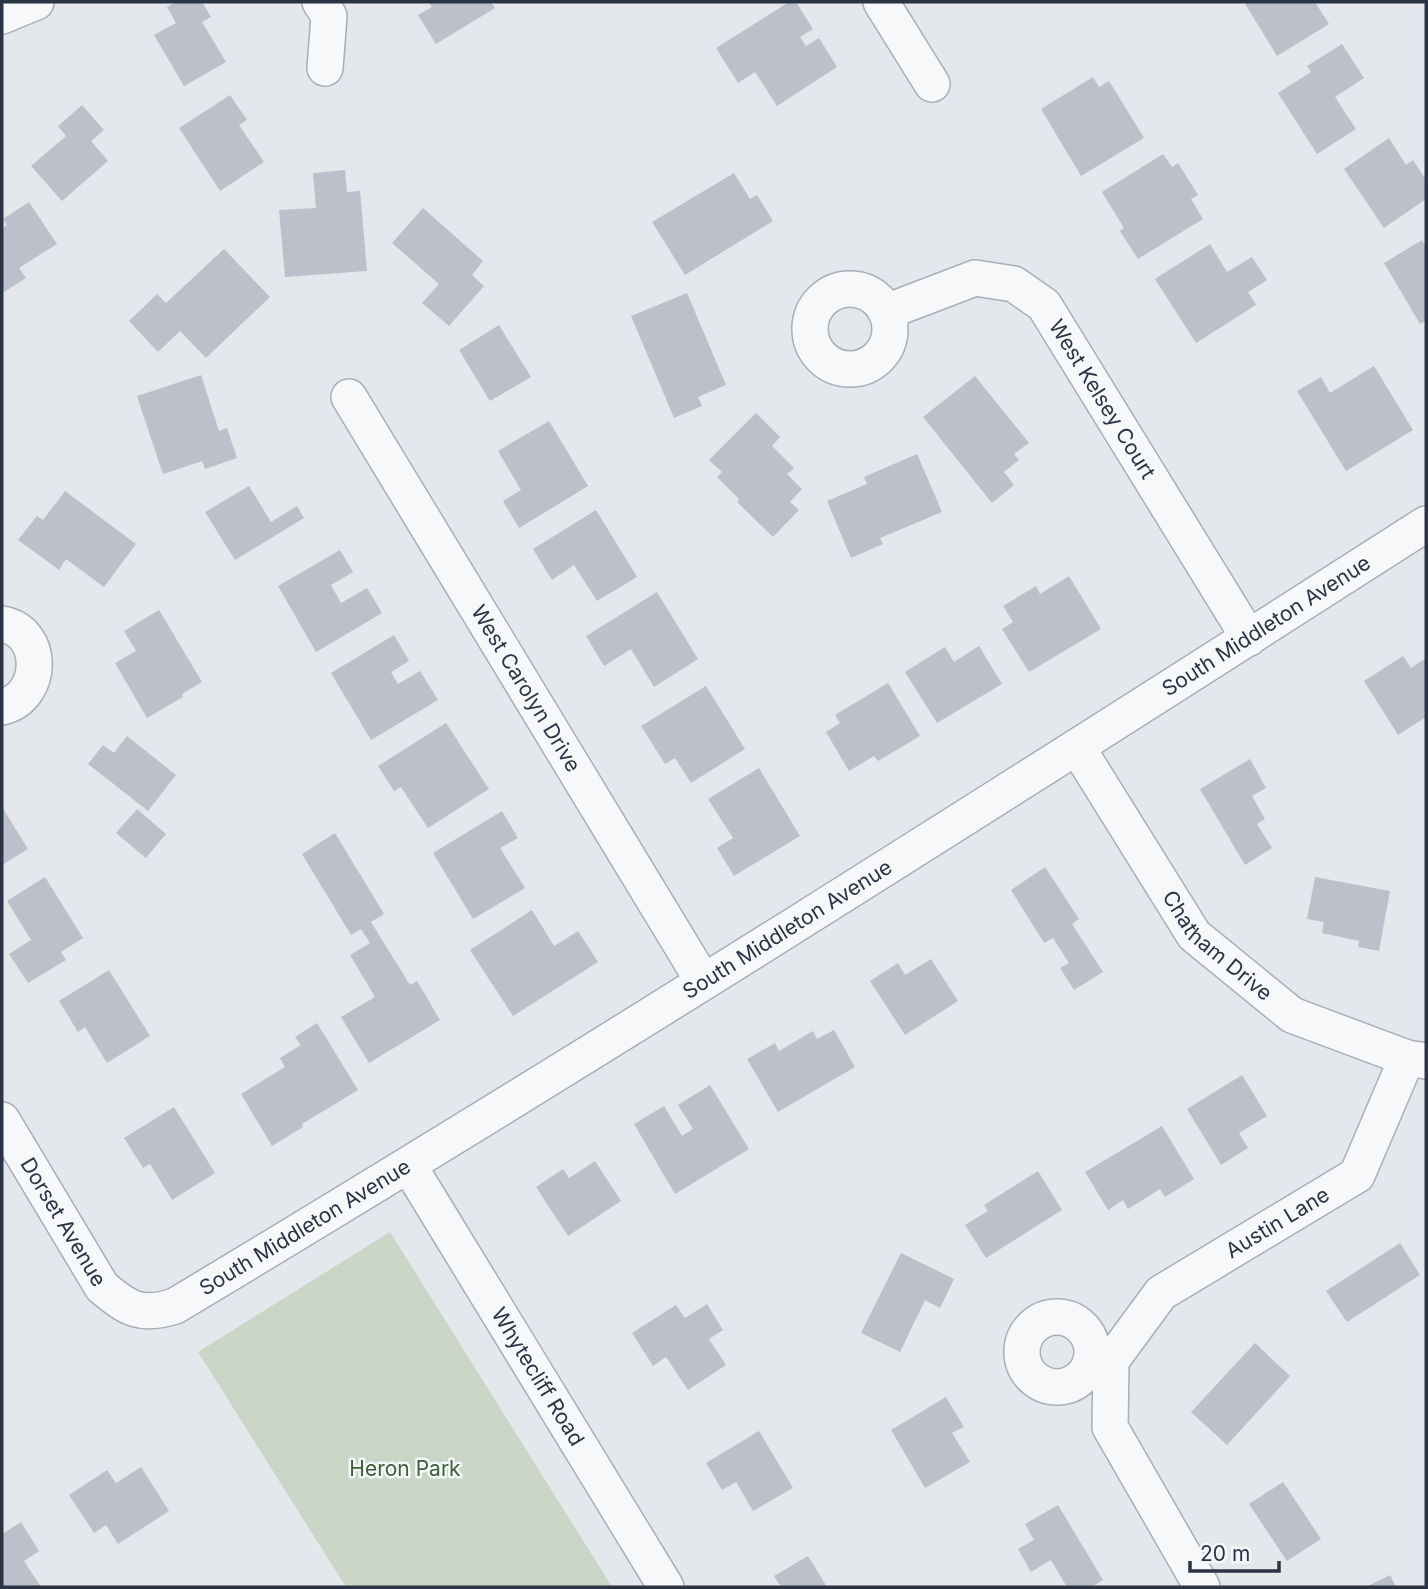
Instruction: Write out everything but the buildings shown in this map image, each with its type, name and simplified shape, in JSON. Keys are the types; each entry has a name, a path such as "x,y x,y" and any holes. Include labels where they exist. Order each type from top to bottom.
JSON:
{"street":[{"path":"2,16 36,2"},
{"path":"320,2 329,16 324,68"},
{"path":"881,2 932,84"},
{"name":"West Kelsey Court","path":"887,312 975,278 1014,284 1044,305 1249,638"},
{"name":"West Carolyn Drive","path":"349,397 703,981"},
{"name":"South Middleton Avenue","path":"138,1311 157,1312 176,1306 409,1166 1077,747 1426,524"},
{"path":"2,624 23,634 32,648 36,664 32,681 23,695 2,707"},
{"name":"Chatham Drive","path":"1077,747 1194,935 1292,1015 1417,1060"},
{"name":"Austin Lane","path":"1202,1587 1111,1427 1102,1359 1161,1293 1357,1175 1417,1060"},
{"name":"Dorset Avenue","path":"2,1120 102,1287 138,1311"},
{"name":"Whytecliff Road","path":"409,1166 666,1587"}],"green space":[{"name":"Heron Park","path":"390,1232 612,1587 346,1587 198,1352"}]}
